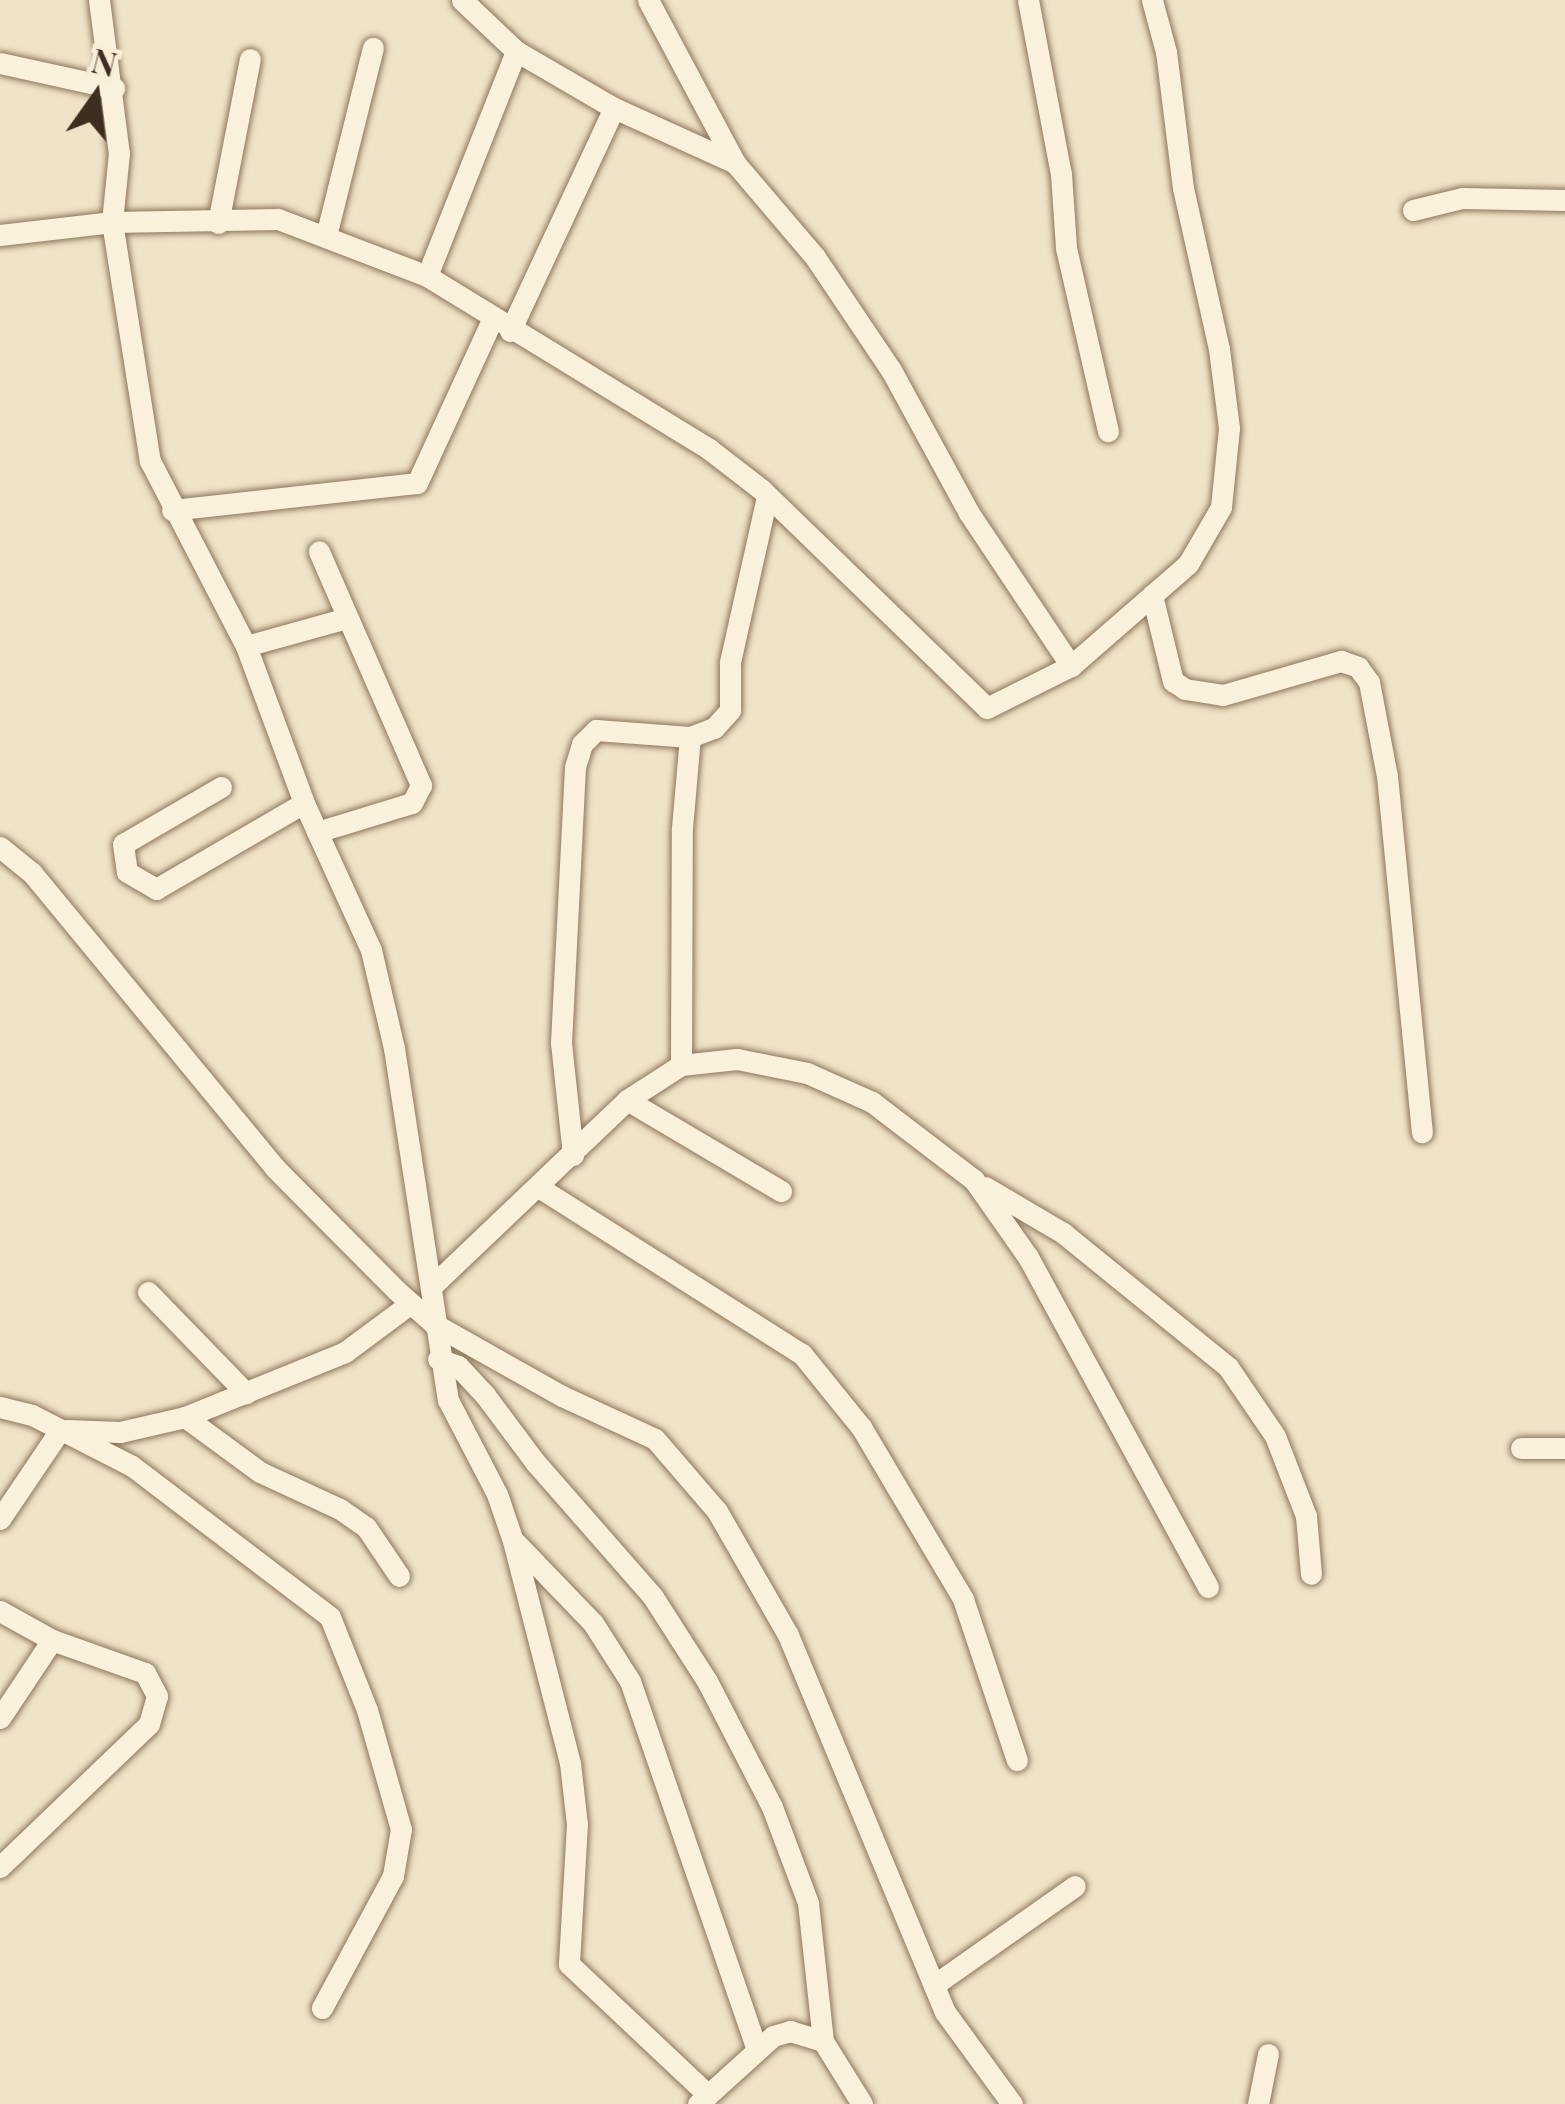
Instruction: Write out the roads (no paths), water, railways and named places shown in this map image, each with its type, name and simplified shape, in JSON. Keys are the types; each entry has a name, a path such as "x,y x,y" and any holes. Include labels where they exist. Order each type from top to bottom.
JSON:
{"street":[{"path":"99,0 114,88 118,153 112,223 150,461 246,646 304,803 371,950 394,1048 433,1285 438,1359 448,1400 497,1494 513,1540 570,1763 577,1862 569,1964 703,2099 757,2049 790,2031 823,2041"},
{"path":"462,0 516,51 614,108 735,163"},
{"path":"648,0 735,163 814,257 878,351 969,513 1071,666"},
{"path":"1028,0 1061,174 1066,248 1108,431"},
{"path":"0,236 112,223 278,219 427,276 501,326 709,448 767,496 979,706 997,706 1071,666 1188,564 1221,507 1229,428 1219,349 1183,188 1166,52 1152,0"},
{"path":"326,236 374,48"},
{"path":"427,276 516,51"},
{"path":"218,223 250,58"},
{"path":"0,63 114,88"},
{"path":"172,510 417,483 614,108"},
{"path":"1413,210 1462,198 1565,200"},
{"path":"573,1155 561,1043 575,767 582,744 596,730 690,737 714,728 730,710 730,662 767,496"},
{"path":"317,832 412,803 420,795 405,744 319,550"},
{"path":"1152,595 1173,681 1185,688 1223,695 1341,662 1358,667 1369,682 1387,776 1422,1132"},
{"path":"246,646 347,618"},
{"path":"681,1065 682,828 690,737"},
{"path":"221,787 123,844 127,872 156,889 304,803"},
{"path":"0,847 32,873 275,1168 411,1303 434,1324 562,1396 655,1439 717,1511 788,1635 945,2012 1012,2104"},
{"path":"433,1285 627,1100 681,1065 737,1059 807,1073 872,1102 974,1180 1063,1234 1228,1366 1275,1436 1306,1516 1311,1574"},
{"path":"627,1100 781,1191"},
{"path":"974,1180 1028,1257 1208,1587"},
{"path":"540,1187 802,1354 861,1427 963,1599 1017,1760"},
{"path":"148,1292 246,1393"},
{"path":"60,1430 120,1432 184,1417 345,1352 411,1303"},
{"path":"438,1359 458,1366 485,1395 535,1462 653,1597 707,1681 772,1808 808,1903 823,2041 862,2104"},
{"path":"0,1407 132,1466 330,1617 368,1710 401,1829 400,1853 322,2008"},
{"path":"184,1417 260,1472 367,1527 399,1576"},
{"path":"0,1519 60,1430"},
{"path":"1521,1448 1565,1448"},
{"path":"513,1540 593,1623 630,1681 757,2049"},
{"path":"0,1611 52,1640 145,1673 157,1696 149,1724 0,1867"},
{"path":"0,1718 52,1640"},
{"path":"934,1985 1075,1886"},
{"path":"1258,2104 1268,2054"}]}
